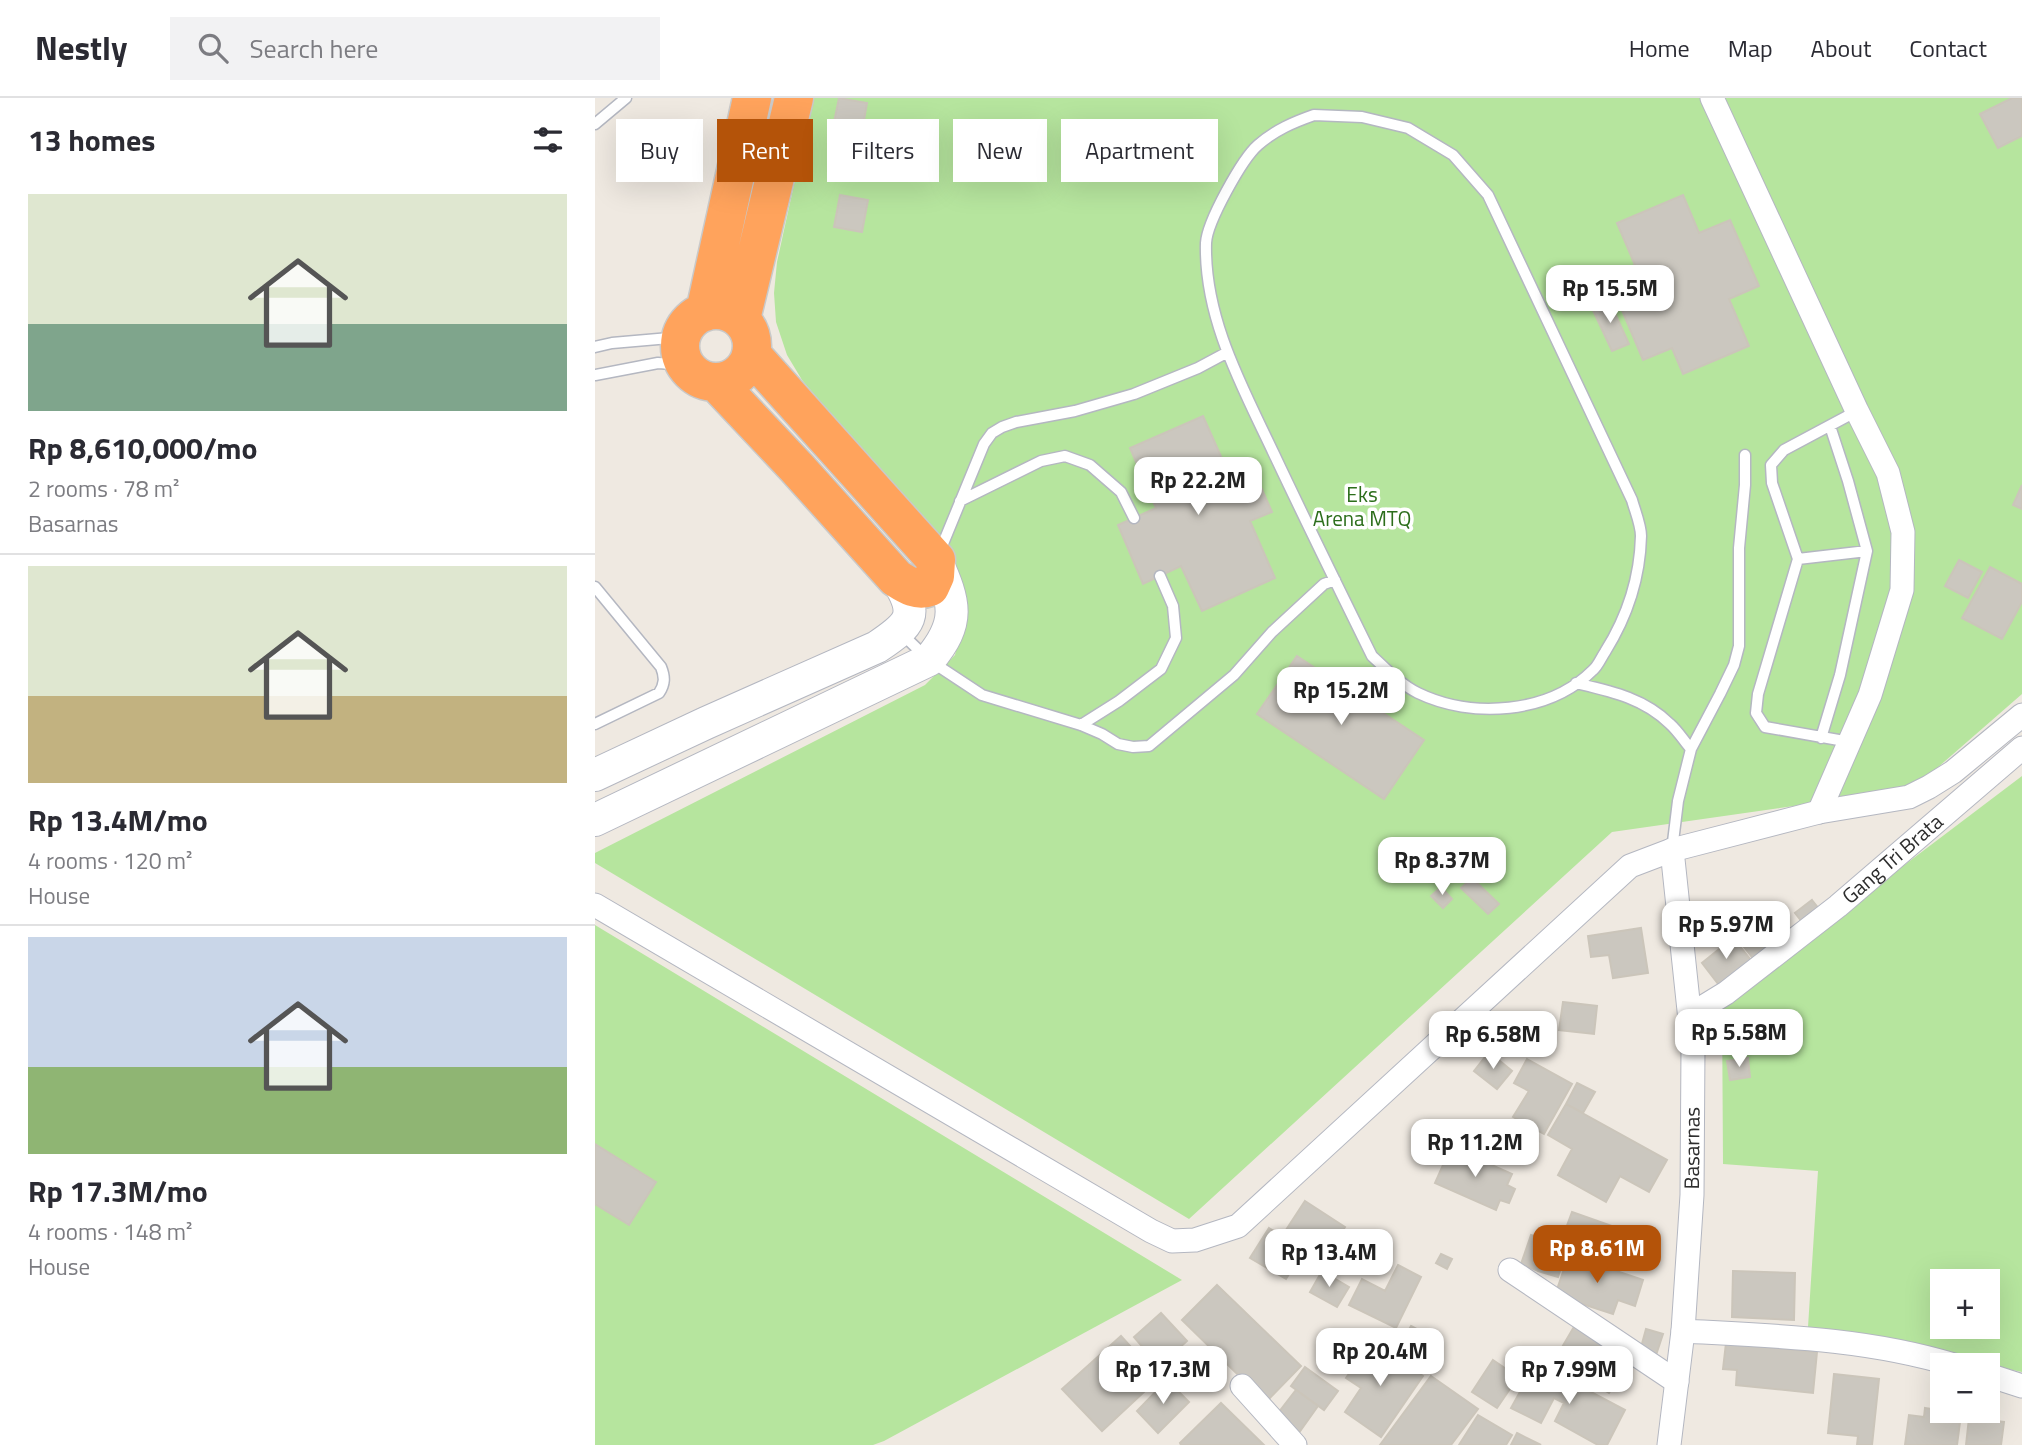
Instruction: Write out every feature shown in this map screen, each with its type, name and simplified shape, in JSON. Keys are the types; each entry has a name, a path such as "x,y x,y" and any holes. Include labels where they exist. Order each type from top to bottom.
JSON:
{"highway":[{"path":"713,345 936,561 935,576 930,587 922,590 896,578 797,468 713,345 752,98"},
{"path":"713,345 794,98"}],"street":[{"path":"1712,98 1888,473 1903,532 1902,590 1870,695 1819,812"},
{"path":"595,820 929,660 947,637 951,624 949,589 936,561"},
{"path":"595,775 877,647 900,632 906,624 909,603 896,578"},
{"path":"595,905 1151,1231 1172,1241 1195,1240 1238,1226 1630,866 1672,850 1819,812 1909,797 1953,772 2022,715"},
{"name":"Gang Tri Brata","path":"1690,1015 1727,993 1838,905 2022,748"},
{"name":"Basarnas","path":"1669,1445 1683,1331 1692,1195 1693,1048 1672,850"},
{"path":"1510,1270 1678,1382"},
{"path":"1683,1331 1818,1339 1930,1358"},
{"path":"2000,1380 2022,1386"},
{"path":"1242,1386 1295,1445"}],"lane":[{"path":"595,124 626,98"},
{"path":"1314,115 1362,117 1408,128 1453,155 1488,195 1632,500 1641,533 1632,597 1618,632 1594,670 1567,690 1542,701 1510,708 1480,709 1447,704 1416,692 1393,676 1373,656 1226,353 1209,286 1206,240 1235,176 1257,146 1288,124 1314,115"},
{"path":"595,347 612,343 713,345"},
{"path":"595,375 658,363 713,345"},
{"path":"936,561 984,444 992,433 1016,422 1075,411 1133,394 1198,368 1226,353"},
{"path":"1850,742 1765,727 1756,713 1758,694 1798,559 1772,483 1771,465 1784,450 1857,411"},
{"path":"1821,738 1840,675 1867,551 1830,426"},
{"path":"1672,850 1678,801 1691,749 1734,664 1739,646 1739,548 1745,455"},
{"path":"960,501 1041,461 1065,456 1090,465 1121,492 1134,517"},
{"path":"1798,559 1867,551"},
{"path":"1081,725 1119,701 1161,669 1176,638 1173,606 1160,576"},
{"path":"900,632 929,660 982,695 1081,725 1118,744 1149,746 1234,675 1272,632 1324,584 1335,580"},
{"path":"595,587 661,667 664,676 659,693 596,721"},
{"path":"1576,683 1623,695 1646,706 1670,723 1691,749"}],"green space":[{"name":"Eks Arena MTQ","path":"813,98 2022,98 2022,694 1913,789 1612,832 1189,1219 595,863 595,853 925,685 955,655 962,623 919,517 802,380 787,355 776,322 774,293 777,262 795,182 813,182 813,119 808,119"},
{"path":"2022,776 2022,1372 2000,1367 2000,1353 1932,1353 1808,1327 1818,1171 1723,1164 1722,1003"},
{"path":"595,925 1182,1280 873,1445 595,1445"}],"building":[{"path":"839,98 867,103 864,119 835,119"},
{"path":"2012,98 2022,98 2022,136 1998,148 1980,114"},
{"path":"840,195 868,200 862,232 834,227"},
{"path":"1683,195 1699,233 1730,220 1759,286 1729,299 1749,346 1683,374 1672,348 1643,360 1608,277 1635,265 1617,223"},
{"path":"1608,298 1629,344 1612,351 1591,306"},
{"path":"1203,416 1231,479 1253,469 1272,512 1250,521 1275,578 1202,611 1181,566 1143,584 1118,525 1156,508 1130,448"},
{"path":"2022,485 2022,509 2013,505"},
{"path":"1959,560 1982,572 1968,598 1945,586"},
{"path":"1990,567 2022,584 2022,602 2002,639 1962,618"},
{"path":"1297,656 1424,740 1384,799 1257,714"},
{"path":"1472,878 1499,904 1488,914 1461,888"},
{"path":"1441,887 1452,899 1443,908 1431,896"},
{"path":"1812,900 1823,914 1806,927 1795,913"},
{"path":"1764,916 1782,939 1755,961 1737,938"},
{"path":"1641,928 1648,973 1613,978 1609,955 1591,957 1588,936"},
{"path":"1733,938 1751,960 1719,985 1702,963"},
{"path":"1563,1002 1597,1006 1594,1034 1559,1030"},
{"path":"1489,1052 1512,1071 1497,1089 1474,1071"},
{"path":"1748,1058 1750,1077 1730,1080 1727,1061"},
{"path":"1527,1059 1572,1084 1544,1134 1513,1117 1529,1091 1514,1083"},
{"path":"1577,1083 1595,1092 1583,1113 1566,1104"},
{"path":"1566,1104 1667,1160 1649,1192 1620,1176 1606,1202 1558,1175 1572,1149 1548,1135"},
{"path":"595,1144 656,1182 629,1225 595,1204"},
{"path":"1451,1147 1512,1174 1507,1185 1515,1189 1509,1203 1500,1200 1496,1210 1435,1183"},
{"path":"1305,1201 1345,1227 1327,1256 1286,1230"},
{"path":"1572,1212 1632,1233 1621,1263 1561,1242"},
{"path":"1269,1228 1304,1250 1286,1279 1250,1258"},
{"path":"1531,1235 1548,1241 1538,1271 1521,1264"},
{"path":"1545,1251 1564,1258 1558,1277 1538,1271"},
{"path":"1441,1254 1452,1259 1447,1269 1436,1263"},
{"path":"1569,1255 1643,1280 1635,1306 1618,1300 1613,1314 1555,1295"},
{"path":"1398,1265 1421,1277 1396,1328 1349,1305 1362,1279 1385,1291"},
{"path":"1322,1271 1349,1287 1337,1307 1310,1292"},
{"path":"1733,1271 1795,1273 1794,1320 1732,1317"},
{"path":"1217,1285 1301,1366 1266,1402 1182,1320"},
{"path":"1161,1313 1187,1341 1159,1366 1134,1337"},
{"path":"1575,1325 1631,1358 1609,1393 1554,1361"},
{"path":"1411,1326 1424,1333 1408,1360 1379,1343 1388,1329 1404,1338"},
{"path":"1646,1329 1663,1334 1656,1355 1640,1351"},
{"path":"1121,1336 1159,1378 1102,1431 1062,1389"},
{"path":"1372,1341 1423,1376 1381,1437 1345,1412 1361,1388 1346,1378"},
{"path":"1726,1343 1817,1352 1813,1393 1736,1385 1737,1370 1723,1369"},
{"path":"1493,1360 1518,1377 1497,1408 1472,1392"},
{"path":"1536,1363 1625,1410 1607,1445 1598,1445 1555,1421 1564,1403 1554,1398 1541,1423 1511,1408"},
{"path":"1305,1367 1338,1391 1324,1410 1291,1386"},
{"path":"1834,1374 1879,1379 1872,1445 1857,1445 1858,1436 1828,1433"},
{"path":"1431,1376 1478,1409 1451,1445 1380,1445"},
{"path":"1167,1380 1189,1402 1158,1433 1137,1411"},
{"path":"1296,1390 1318,1406 1298,1434 1275,1417"},
{"path":"1221,1403 1264,1445 1181,1445 1180,1443"},
{"path":"1925,1408 1930,1409 1930,1423 1960,1423 1957,1445 1905,1445 1909,1415 1924,1417"},
{"path":"1478,1415 1512,1435 1506,1445 1459,1445"},
{"path":"2004,1422 2001,1445 1966,1445 1968,1423"},
{"path":"1517,1433 1541,1445 1511,1445"}]}
